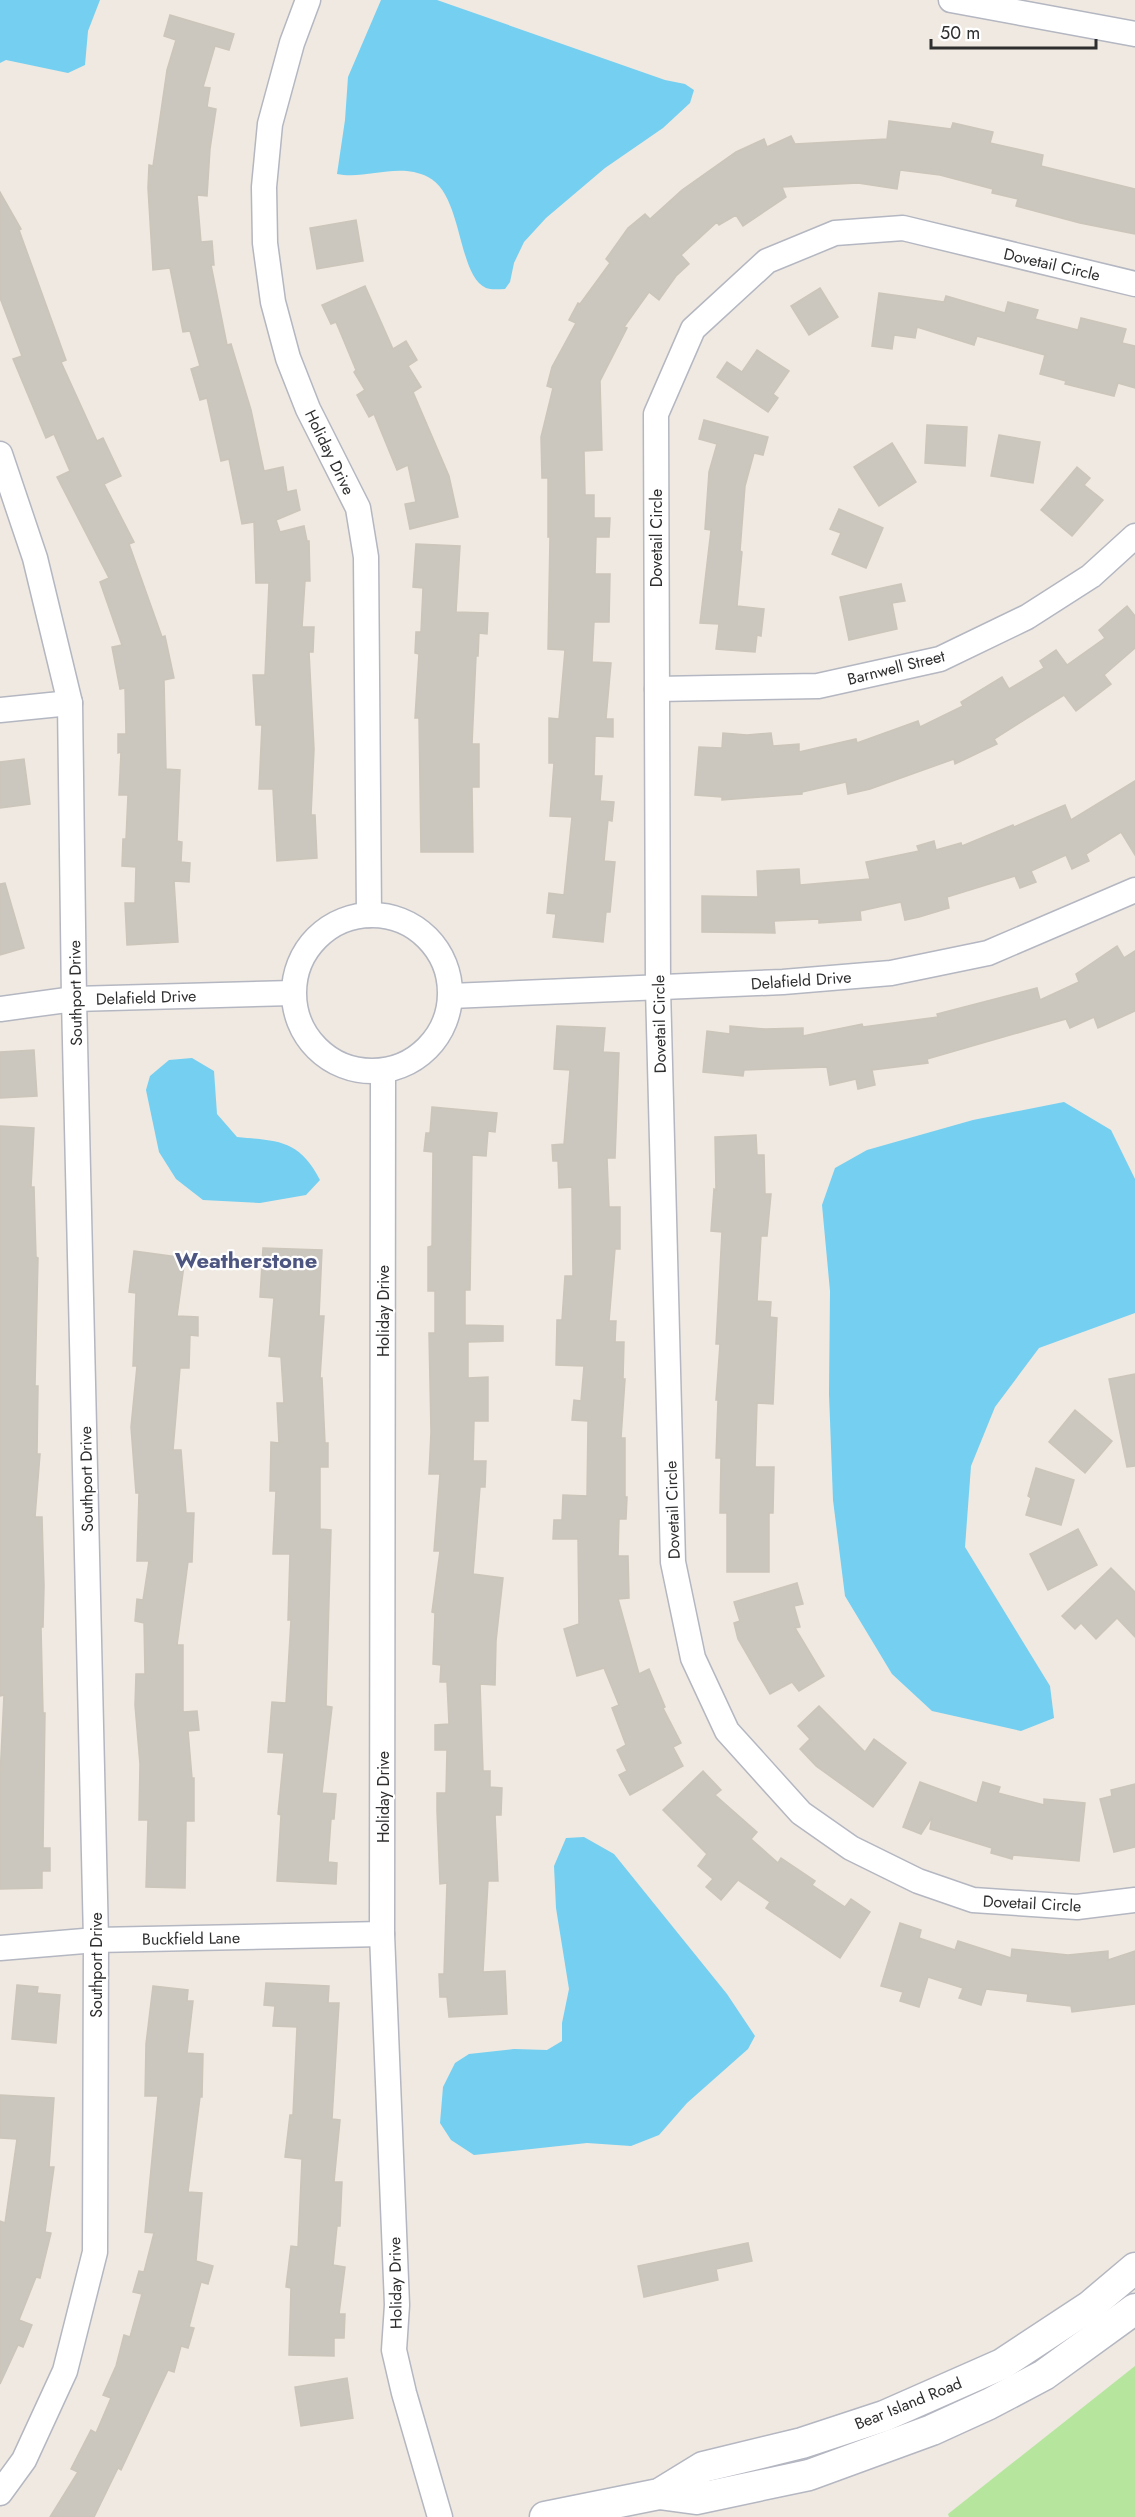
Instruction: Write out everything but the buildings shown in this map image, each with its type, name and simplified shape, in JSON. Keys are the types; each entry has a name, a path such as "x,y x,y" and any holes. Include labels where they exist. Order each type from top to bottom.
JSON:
{"street":[{"name":"Holiday Drive","path":"308,0 291,43 270,124 264,187 265,243 273,302 288,358 308,409 358,508 364,547 369,915"},
{"path":"951,0 1135,34"},
{"name":"Dovetail Circle","path":"1135,284 903,228 835,233 767,261 693,329 656,414 658,988 674,1562 693,1658 727,1731 801,1813 851,1848 918,1881 973,1900 1077,1907 1135,1900"},
{"name":"Southport Drive","path":"0,454 35,558 70,703 74,999 96,1940 95,2252 65,2371 24,2460 0,2493"},
{"name":"Barnwell Street","path":"657,689 818,686 940,659 1027,616 1091,576 1135,536"},
{"path":"0,710 70,703"},
{"name":"Delafield Drive","path":"451,996 783,982 891,973 998,949 1135,890"},
{"path":"369,915 402,920 433,943 446,965 451,996 445,1022 438,1036 411,1062 383,1071 344,1067 315,1048 300,1024 293,993 299,966 321,934 345,920 369,915"},
{"name":"Delafield Drive","path":"0,1009 74,999 293,993"},
{"name":"Holiday Drive","path":"383,1071 382,1934 397,2305 394,2350 440,2517"},
{"name":"Buckfield Lane","path":"0,1948 96,1940 382,1934"},
{"name":"Bear Island Road","path":"659,2494 703,2467 802,2443 884,2416 1002,2364 1090,2306 1135,2268"},
{"name":"Bear Island Road","path":"545,2517 659,2494 696,2499 808,2475 922,2434 989,2404 1044,2375 1135,2309"}],"green space":[{"path":"1135,2366 1135,2517 949,2517 948,2514"}],"water":[{"path":"0,0 100,0 88,31 85,65 68,73 6,60 0,63"},
{"path":"381,0 437,0 665,80 685,84 694,90 690,103 663,128 605,168 546,218 524,242 514,263 510,282 505,289 486,288 477,280 470,268 448,200 439,186 428,177 405,171 359,175 337,174 345,120 348,77"},
{"path":"192,1058 214,1071 217,1114 237,1137 286,1145 304,1157 320,1180 306,1195 260,1203 203,1200 176,1179 159,1152 146,1090 150,1076 169,1060"},
{"path":"1064,1102 1111,1130 1135,1179 1135,1313 1039,1348 995,1407 971,1466 965,1547 1050,1686 1054,1718 1021,1731 932,1711 892,1674 845,1596 833,1500 829,1394 830,1291 822,1205 835,1168 867,1150 973,1120"},
{"path":"584,1837 614,1854 727,1994 755,2036 748,2049 687,2103 659,2135 631,2146 587,2143 474,2155 451,2140 440,2123 443,2087 455,2063 469,2054 514,2049 547,2050 562,2041 562,2023 569,1989 556,1908 554,1866 566,1838"}],"district":[{"name":"Weatherstone","path":"246,1260"}]}
